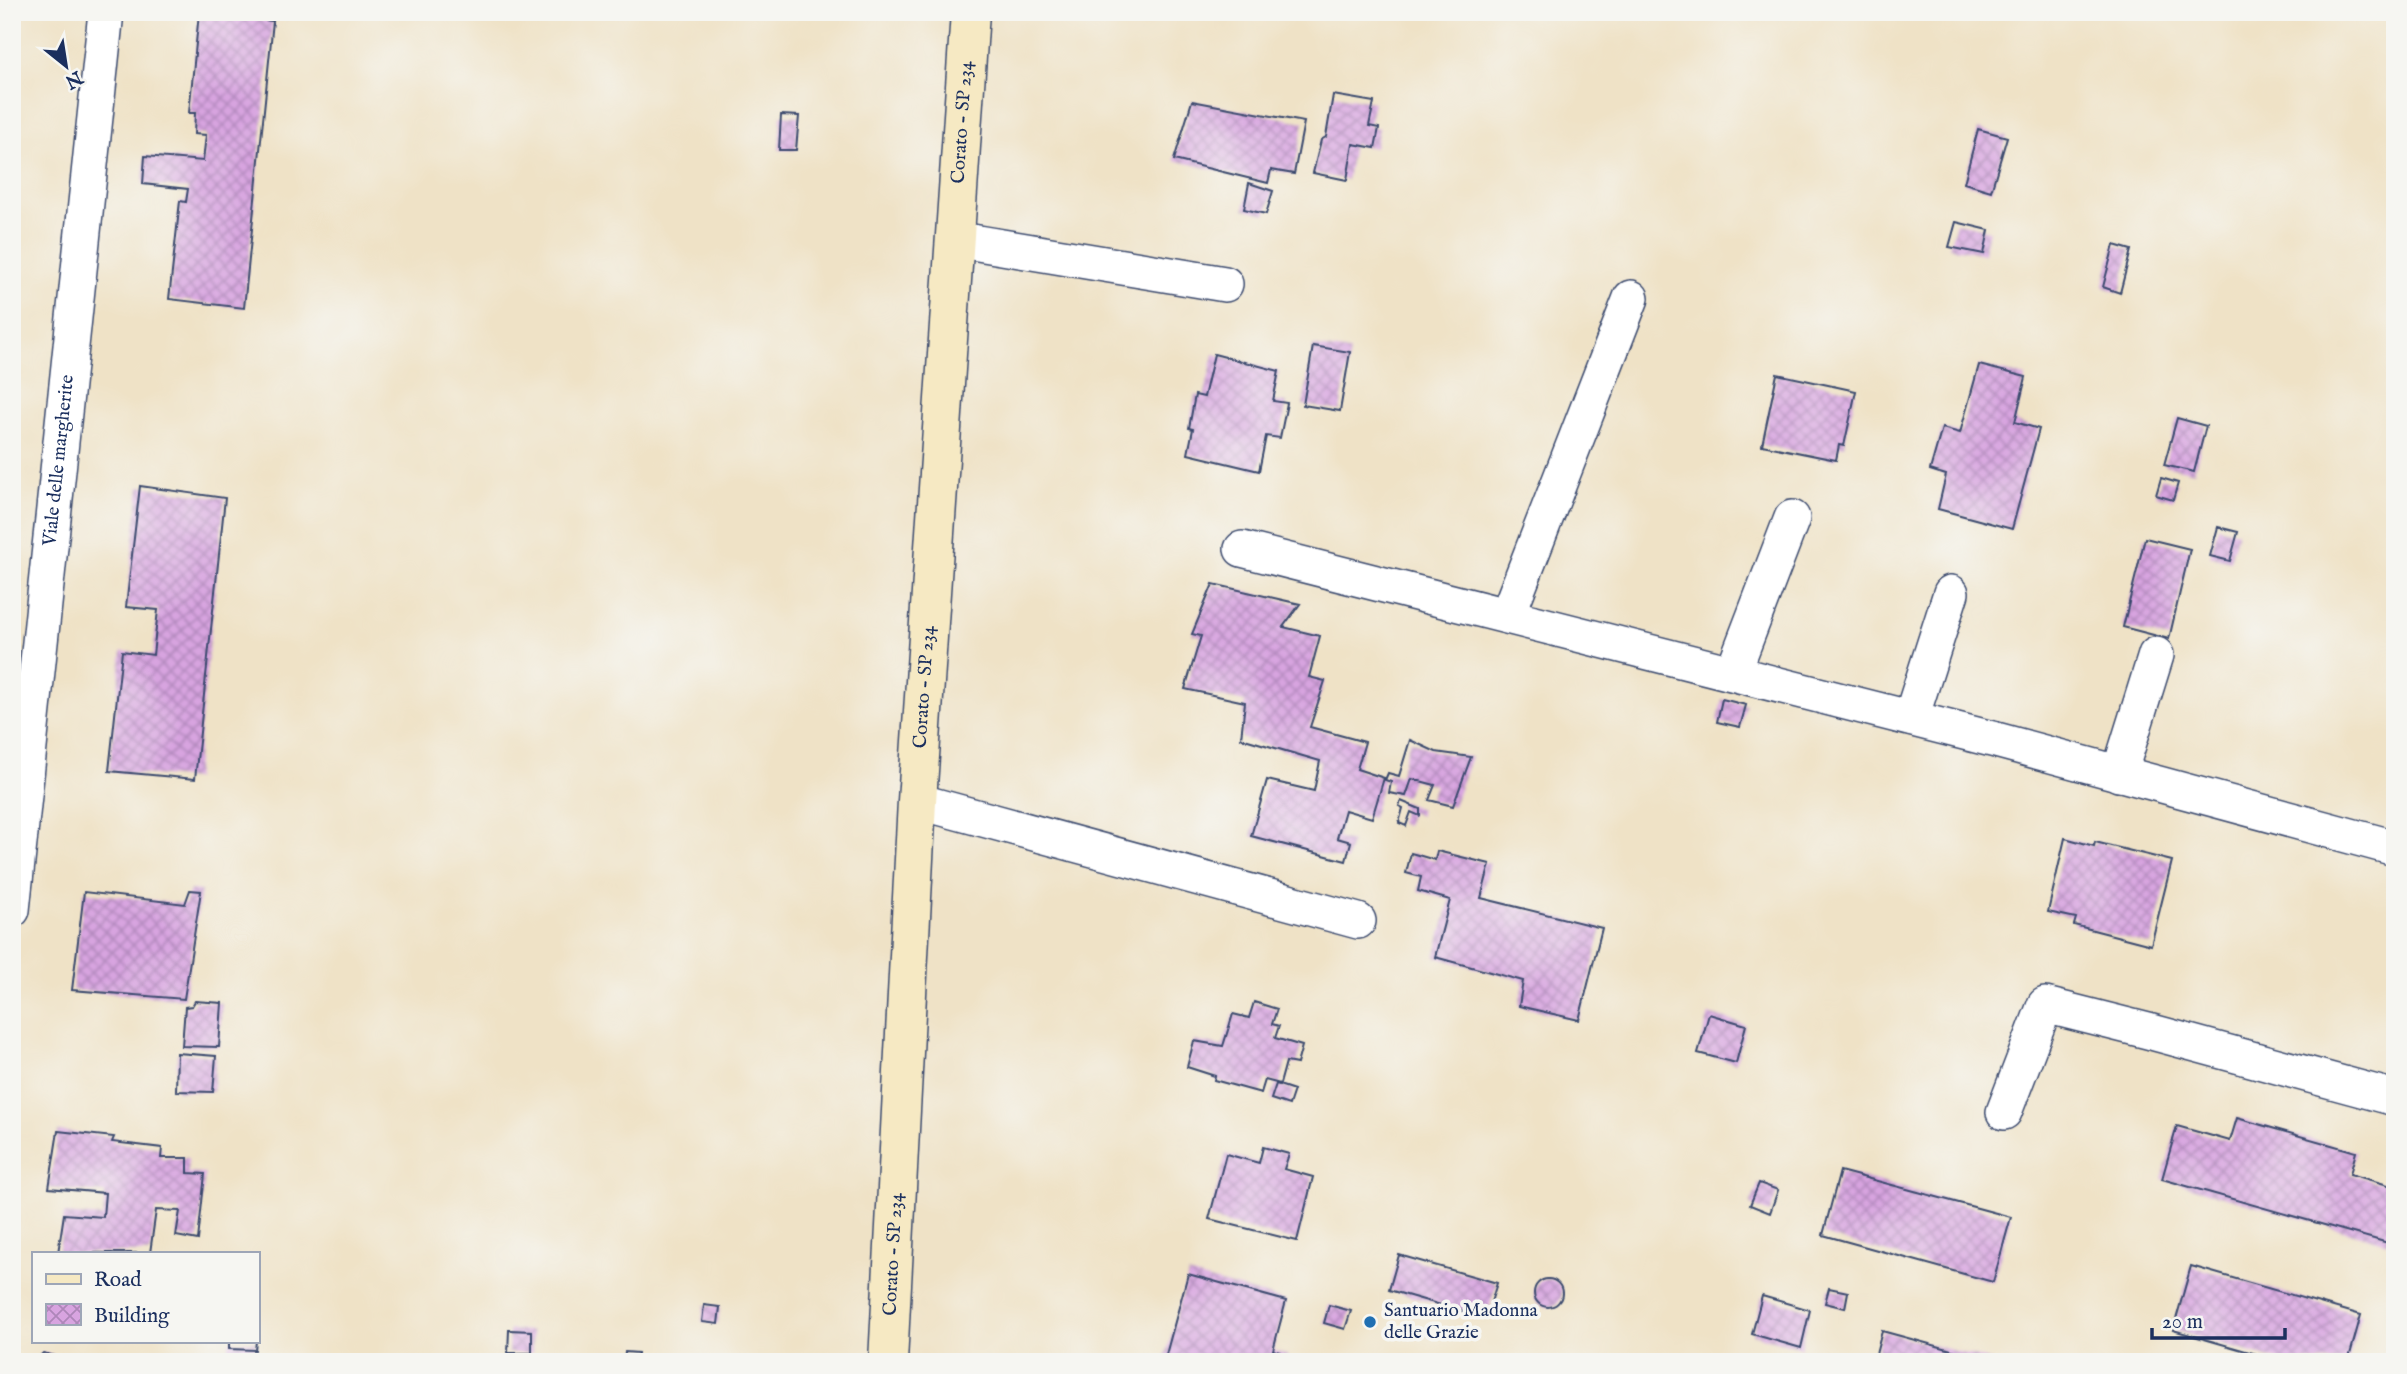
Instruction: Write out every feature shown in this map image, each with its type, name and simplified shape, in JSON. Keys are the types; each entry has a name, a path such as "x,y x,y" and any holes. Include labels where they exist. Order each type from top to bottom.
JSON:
{"main road":[{"name":"Corato - SP 234","path":"888,1362 917,801 970,12"}],"street":[{"name":"Viale delle margherite","path":"12,910 106,12"},
{"path":"954,239 1225,284"},
{"path":"1508,614 1631,298"},
{"path":"1732,672 1793,518"},
{"path":"1242,549 1508,614 1911,718 2395,848"},
{"path":"1911,718 1951,593"},
{"path":"2119,774 2156,655"},
{"path":"917,801 1358,921"},
{"path":"2004,1112 2045,1005 2395,1098"}],"building":[{"path":"199,13 273,21 244,308 169,299 180,201 186,202 188,189 143,184 145,156 203,161 206,135 194,134 195,113 189,113"},
{"path":"1333,95 1374,102 1369,126 1379,128 1375,148 1353,144 1347,180 1313,173 1321,140 1326,137"},
{"path":"1192,101 1304,122 1294,174 1271,170 1268,183 1174,160"},
{"path":"781,115 799,116 796,150 779,150"},
{"path":"1978,129 2007,137 1991,191 1964,183"},
{"path":"1249,183 1273,191 1266,214 1244,209"},
{"path":"1956,222 1989,230 1984,254 1949,247"},
{"path":"2114,245 2131,250 2120,293 2103,287"},
{"path":"1313,346 1350,352 1340,411 1303,405"},
{"path":"1214,354 1279,371 1273,401 1287,403 1280,438 1266,436 1259,471 1188,454 1195,395 1204,397"},
{"path":"1979,365 2026,377 2015,422 2039,429 2012,529 1938,509 1946,475 1930,470 1942,428 1960,433"},
{"path":"1777,374 1856,391 1844,446 1839,445 1836,460 1762,445"},
{"path":"2177,418 2206,426 2194,472 2164,465"},
{"path":"2161,478 2178,483 2173,500 2156,495"},
{"path":"140,486 225,498 195,779 109,771 122,651 153,655 158,610 126,607"},
{"path":"2218,527 2238,532 2230,561 2210,556"},
{"path":"2145,538 2190,549 2169,639 2123,627"},
{"path":"1213,584 1300,604 1283,627 1320,636 1309,677 1325,681 1310,727 1365,742 1357,769 1384,778 1372,818 1345,810 1337,838 1351,842 1346,861 1251,836 1267,780 1314,791 1320,761 1241,738 1245,702 1185,689 1201,636 1192,634"},
{"path":"1722,699 1746,705 1740,727 1717,722"},
{"path":"1410,740 1436,752 1471,757 1453,806 1429,800 1435,785 1412,779 1406,796 1389,793 1391,782 1385,780 1388,773 1399,776"},
{"path":"1401,801 1420,809 1420,816 1411,812 1406,826 1399,823 1403,808 1399,806"},
{"path":"2065,838 2094,846 2095,842 2172,861 2151,945 2074,925 2076,918 2048,912"},
{"path":"1437,851 1490,864 1481,898 1602,928 1579,1020 1519,1006 1523,981 1435,957 1450,900 1418,891 1421,877 1406,873 1411,853 1435,860"},
{"path":"190,890 201,891 184,999 72,990 84,892 185,904"},
{"path":"195,1001 222,1003 219,1047 182,1046 185,1007 192,1006"},
{"path":"1254,1002 1277,1009 1272,1024 1279,1026 1275,1038 1302,1046 1297,1064 1286,1062 1280,1084 1265,1080 1261,1093 1214,1080 1215,1076 1187,1067 1194,1041 1223,1046 1233,1014 1249,1018"},
{"path":"1709,1014 1746,1025 1736,1063 1698,1053"},
{"path":"177,1053 216,1056 213,1092 176,1091"},
{"path":"1276,1084 1294,1090 1289,1105 1271,1099"},
{"path":"2237,1118 2356,1152 2350,1174 2395,1187 2395,1245 2162,1179 2177,1126 2230,1141"},
{"path":"58,1131 114,1137 112,1142 162,1148 161,1158 188,1158 188,1173 205,1174 198,1240 176,1236 180,1211 156,1210 150,1252 58,1252 64,1214 103,1217 105,1193 49,1188"},
{"path":"1263,1147 1289,1154 1284,1169 1313,1177 1297,1241 1209,1219 1226,1154 1259,1163"},
{"path":"1840,1171 2011,1217 1993,1282 1823,1235"},
{"path":"1759,1183 1778,1190 1770,1213 1750,1205"},
{"path":"1399,1255 1497,1283 1486,1318 1389,1290"},
{"path":"2191,1266 2361,1315 2348,1362 2284,1362 2173,1330"},
{"path":"1188,1274 1286,1301 1273,1350 1288,1355 1286,1362 1164,1362"},
{"path":"1548,1279 1558,1283 1562,1293 1558,1303 1548,1307 1538,1303 1534,1293 1538,1283"},
{"path":"1829,1288 1848,1292 1845,1308 1825,1303"},
{"path":"1762,1296 1810,1310 1801,1348 1752,1334"},
{"path":"704,1305 720,1307 718,1324 702,1322"},
{"path":"1329,1305 1351,1311 1345,1329 1324,1323"},
{"path":"509,1330 532,1331 532,1353 508,1353"},
{"path":"1882,1331 1992,1361 1992,1362 1874,1362"},
{"path":"229,1342 256,1342 255,1350 229,1349"},
{"path":"625,1352 638,1353 637,1362 624,1362"},
{"path":"43,1353 56,1356 57,1362 34,1362"}],"place":[{"name":"Santuario Madonna delle Grazie","path":"1370,1322"}]}
